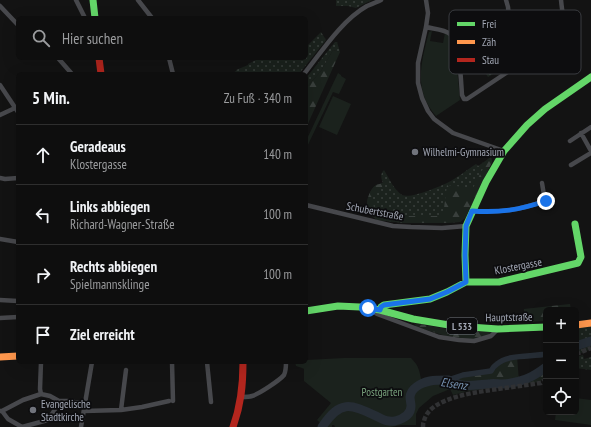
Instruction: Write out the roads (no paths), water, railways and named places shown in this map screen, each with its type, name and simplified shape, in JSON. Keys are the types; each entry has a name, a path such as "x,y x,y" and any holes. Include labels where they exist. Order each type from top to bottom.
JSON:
{"street":[{"path":"76,0 84,16"},
{"path":"94,0 95,16"},
{"path":"138,0 150,16"},
{"path":"306,72 346,22 367,6 381,0"},
{"path":"426,0 428,13 418,63 418,83 422,98 428,111 434,119 453,133 504,151"},
{"path":"506,0 508,10"},
{"path":"561,0 562,10"},
{"path":"0,6 16,23"},
{"path":"426,28 449,34"},
{"path":"60,60 70,72"},
{"path":"99,60 101,72"},
{"path":"170,60 172,72"},
{"path":"460,74 462,95 464,99 467,99 504,74"},
{"path":"466,282 466,226 486,182 504,151 527,125 545,109 591,77"},
{"path":"0,85 16,109"},
{"path":"0,115 16,110"},
{"path":"570,141 591,127"},
{"path":"571,165 591,152 580,133"},
{"path":"0,178 16,178"},
{"path":"472,211 500,212 515,210 546,201 542,183"},
{"name":"Schubertstraße","path":"308,205 393,226 434,228 466,226"},
{"name":"Klostergasse","path":"380,310 384,305 430,299 466,282 499,282 578,263 581,257 575,224"},
{"path":"0,239 16,242"},
{"path":"0,300 16,301"},
{"name":"Hauptstraße","path":"308,311 338,306 360,307 380,310 413,319 449,325 498,329 543,327"},
{"path":"368,308 377,314 439,337 474,342 491,336 498,329"},
{"path":"0,318 16,318"},
{"path":"579,325 591,324"},
{"path":"0,357 16,356"},
{"path":"41,364 41,394"},
{"path":"81,427 92,364"},
{"path":"84,411 121,410 171,401 172,364"},
{"path":"207,364 211,402"},
{"path":"233,427 240,409 242,397 243,364"},
{"path":"242,397 254,396 269,387 284,375 286,364"},
{"path":"121,410 126,370"},
{"path":"59,401 48,420 22,427 8,419 1,411 23,400 41,394 50,396 59,401 85,404"}],"waterway":[{"name":"Elsenz","path":"579,345 591,341"},
{"path":"448,380 463,375 491,371 502,361 514,357 543,354"},
{"name":"Elsenz","path":"322,427 335,412 341,408 347,407 360,409 388,421 401,419 410,412 410,397 412,391 417,386 434,380 448,380 460,385 469,386 502,384 526,379 543,369"}],"tunnel":[{"path":"579,353 591,348"},
{"path":"423,427 428,413 435,406 444,401 467,394 541,383 543,381"}],"place":[{"name":"Wilhelmi-Gymnasium","path":"415,152"},
{"name":"Evangelische Stadtkirche","path":"33,410"}],"park label":[{"name":"Postgarten","path":"382,392"}]}
